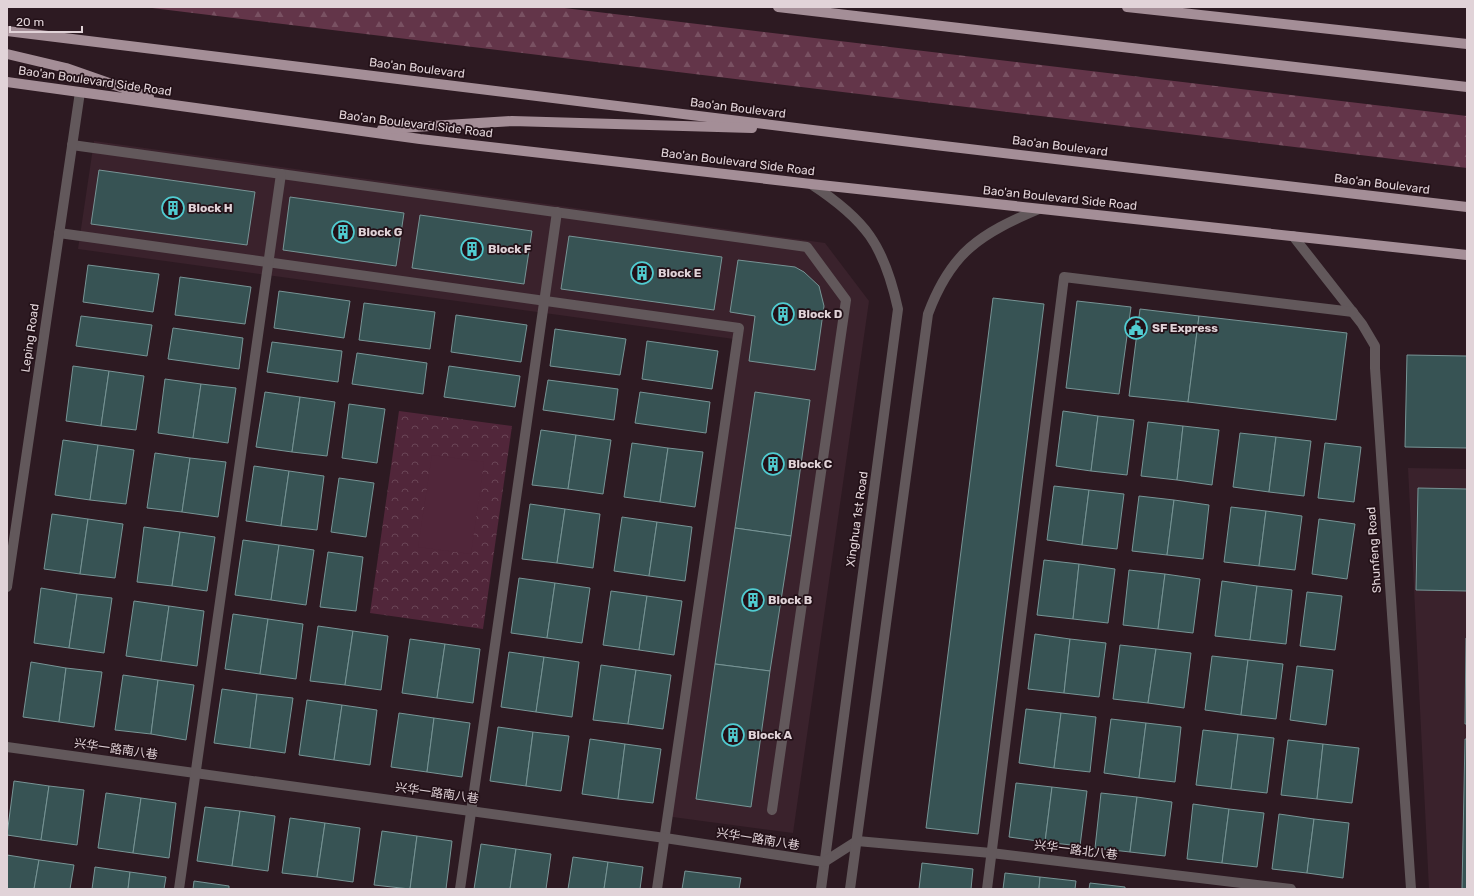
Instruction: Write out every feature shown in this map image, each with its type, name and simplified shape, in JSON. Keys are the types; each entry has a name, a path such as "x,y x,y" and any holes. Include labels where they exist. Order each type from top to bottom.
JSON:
{"main road":[{"path":"778,7 1467,87"},
{"path":"827,7 862,17"},
{"path":"1127,7 1467,44"},
{"name":"Bao'an Boulevard","path":"7,31 815,130 1467,207"},
{"path":"7,54 66,68 169,104"},
{"name":"Bao'an Boulevard Side Road","path":"7,82 358,130 812,184 1467,255"},
{"path":"358,130 512,121 815,130"}],"street":[{"name":"Leping Road","path":"7,587 80,92"},
{"path":"72,145 807,247 846,300 772,810"},
{"path":"179,889 282,174"},
{"name":"Xinghua 1st Road","path":"812,184 838,201 861,223 879,248 891,277 898,309 821,889"},
{"path":"850,889 928,314 941,283 959,258 982,237 1009,221 1039,208"},
{"path":"460,889 557,212"},
{"path":"58,233 739,328 657,889"},
{"name":"Shunfeng Road","path":"1293,236 1353,312 1375,346 1375,368 1411,889"},
{"path":"987,889 1064,277 1353,312"},
{"name":"兴华一路南八巷","path":"7,747 665,838 824,862"},
{"path":"824,862 857,841"},
{"name":"兴华一路北八巷","path":"857,841 991,853 1291,889"}],"shaded area":[{"path":"94,141 825,243 869,301 793,833 665,816 734,339 78,249"},
{"path":"1408,468 1467,469 1467,889 1429,889"}],"green space":[{"path":"144,7 556,7 1467,116 1467,168"},
{"path":"399,411 512,426 483,629 370,613"},
{"path":"432,455 484,462 471,554 418,547"}],"building":[{"name":"Block H","path":"99,170 255,192 247,245 91,224"},
{"name":"Block G","path":"290,197 404,213 396,266 283,250"},
{"name":"Block F","path":"420,215 532,231 524,284 412,268"},
{"name":"Block E","path":"569,236 722,257 714,310 561,289"},
{"name":"Block D","path":"738,260 795,267 804,272 819,286 824,306 815,370 749,361 755,316 730,312"},
{"path":"88,265 159,274 153,312 83,302"},
{"path":"180,277 251,287 245,324 175,315"},
{"path":"279,291 350,301 344,338 274,328"},
{"path":"993,298 1044,304 978,834 926,828"},
{"path":"1077,301 1131,307 1119,394 1066,388"},
{"path":"364,303 435,312 430,349 359,340"},
{"path":"1140,309 1199,316 1188,402 1129,396"},
{"path":"456,315 527,325 521,362 451,352"},
{"path":"81,316 152,325 147,356 76,346"},
{"path":"1199,316 1347,333 1336,420 1188,402"},
{"path":"173,328 243,338 239,369 168,359"},
{"path":"555,329 626,339 620,375 550,366"},
{"path":"647,341 718,351 712,389 642,379"},
{"path":"272,342 342,351 338,382 267,372"},
{"path":"357,353 427,363 423,394 352,384"},
{"path":"1407,355 1467,356 1467,448 1405,447"},
{"path":"73,366 109,371 101,426 66,421"},
{"path":"449,366 520,376 515,407 444,397"},
{"path":"109,371 144,376 136,430 101,426"},
{"path":"165,379 201,384 193,438 158,433"},
{"path":"548,380 618,389 614,420 543,410"},
{"path":"201,384 236,388 228,443 193,438"},
{"path":"265,392 300,397 292,452 256,447"},
{"path":"640,392 710,402 706,433 635,423"},
{"name":"Block C","path":"755,392 810,400 791,536 735,528"},
{"path":"300,397 335,402 327,456 292,452"},
{"path":"349,404 385,409 377,463 342,458"},
{"path":"1063,411 1098,416 1091,471 1056,466"},
{"path":"1098,416 1134,420 1127,475 1091,471"},
{"path":"1148,422 1183,426 1177,480 1141,476"},
{"path":"1183,426 1219,430 1212,485 1177,480"},
{"path":"541,430 576,435 568,489 532,485"},
{"path":"1240,433 1276,437 1269,492 1233,487"},
{"path":"576,435 611,440 603,494 568,489"},
{"path":"1276,437 1311,441 1304,496 1269,492"},
{"path":"63,440 98,445 90,500 55,495"},
{"path":"632,443 668,448 660,502 624,497"},
{"path":"1325,443 1361,447 1354,502 1318,498"},
{"path":"98,445 134,450 126,504 90,500"},
{"path":"668,448 703,452 695,507 660,502"},
{"path":"155,453 190,458 182,512 147,508"},
{"path":"190,458 226,462 218,517 182,512"},
{"path":"254,466 289,471 281,526 246,521"},
{"path":"289,471 324,476 317,530 281,526"},
{"path":"339,478 374,483 366,537 331,532"},
{"path":"1054,486 1089,490 1082,545 1047,540"},
{"path":"1418,488 1467,489 1467,591 1416,590"},
{"path":"1089,490 1124,494 1117,549 1082,545"},
{"path":"1139,496 1174,500 1167,555 1132,551"},
{"path":"1174,500 1209,505 1203,559 1167,555"},
{"path":"530,504 565,509 557,563 522,559"},
{"path":"1231,507 1266,511 1259,566 1224,562"},
{"path":"565,509 600,514 593,568 557,563"},
{"path":"1266,511 1302,516 1295,570 1259,566"},
{"path":"52,514 88,519 80,574 44,569"},
{"path":"622,517 657,522 649,576 614,571"},
{"path":"88,519 123,524 115,578 80,574"},
{"path":"1319,519 1355,524 1347,579 1312,574"},
{"path":"657,522 692,527 685,581 649,576"},
{"path":"144,527 180,532 172,586 137,582"},
{"name":"Block B","path":"735,528 791,536 770,671 715,664"},
{"path":"180,532 215,537 207,591 172,586"},
{"path":"243,540 279,545 271,600 235,595"},
{"path":"279,545 314,550 306,605 271,600"},
{"path":"328,552 363,557 356,611 320,607"},
{"path":"1044,560 1079,564 1073,619 1037,615"},
{"path":"1079,564 1115,569 1108,623 1073,619"},
{"path":"1129,570 1165,574 1158,629 1123,625"},
{"path":"1165,574 1200,579 1193,633 1158,629"},
{"path":"519,578 555,583 547,638 511,633"},
{"path":"1222,581 1257,586 1250,640 1215,636"},
{"path":"555,583 590,588 582,643 547,638"},
{"path":"1257,586 1292,590 1286,644 1250,640"},
{"path":"41,588 77,594 69,648 34,643"},
{"path":"611,591 647,596 639,650 603,645"},
{"path":"1307,592 1342,596 1335,650 1300,646"},
{"path":"77,594 112,598 104,653 69,648"},
{"path":"647,596 682,601 674,655 639,650"},
{"path":"134,601 169,606 161,661 126,656"},
{"path":"169,606 204,611 197,666 161,661"},
{"path":"233,614 268,619 260,674 225,669"},
{"path":"268,619 303,624 296,679 260,674"},
{"path":"318,626 353,631 345,685 310,681"},
{"path":"353,631 388,636 381,690 345,685"},
{"path":"1035,634 1070,639 1064,693 1028,689"},
{"path":"1466,638 1467,724 1465,724"},
{"path":"410,639 445,644 437,698 402,693"},
{"path":"1070,639 1106,643 1099,697 1064,693"},
{"path":"445,644 480,649 473,703 437,698"},
{"path":"1120,645 1156,649 1148,703 1113,699"},
{"path":"1156,649 1191,653 1184,708 1148,703"},
{"path":"509,652 544,657 536,712 501,707"},
{"path":"1212,656 1248,660 1241,715 1205,710"},
{"path":"544,657 579,662 572,717 536,712"},
{"path":"1248,660 1283,664 1276,719 1241,715"},
{"path":"31,662 66,668 59,722 23,717"},
{"name":"Block A","path":"715,664 770,671 751,807 696,799"},
{"path":"601,665 636,670 628,724 593,720"},
{"path":"1297,666 1333,670 1326,725 1290,720"},
{"path":"66,668 102,672 94,727 59,722"},
{"path":"636,670 671,675 663,729 628,724"},
{"path":"123,675 158,680 151,734 115,730"},
{"path":"158,680 194,685 186,740 151,734"},
{"path":"222,689 257,694 250,748 214,743"},
{"path":"257,694 293,698 285,753 250,748"},
{"path":"307,700 342,705 334,760 299,755"},
{"path":"342,705 377,710 370,765 334,760"},
{"path":"1026,709 1061,713 1054,768 1019,763"},
{"path":"399,713 434,718 427,772 391,767"},
{"path":"1061,713 1096,717 1090,772 1054,768"},
{"path":"434,718 470,723 462,777 427,772"},
{"path":"1111,719 1146,723 1139,778 1104,773"},
{"path":"1146,723 1181,727 1175,782 1139,778"},
{"path":"498,727 533,732 526,786 490,781"},
{"path":"1203,730 1238,734 1231,789 1196,785"},
{"path":"533,732 569,736 561,791 526,786"},
{"path":"1238,734 1274,738 1267,793 1231,789"},
{"path":"590,739 625,744 618,799 582,794"},
{"path":"1465,739 1467,739 1467,889 1462,889"},
{"path":"1288,740 1323,744 1317,799 1281,795"},
{"path":"625,744 661,749 653,803 618,799"},
{"path":"1323,744 1359,748 1352,803 1317,799"},
{"path":"14,781 49,786 41,840 7,835"},
{"path":"1016,783 1052,787 1045,842 1009,837"},
{"path":"49,786 84,790 77,845 41,840"},
{"path":"1052,787 1087,791 1080,846 1045,842"},
{"path":"106,793 141,798 133,853 98,848"},
{"path":"1101,793 1137,797 1130,852 1095,848"},
{"path":"1137,797 1172,802 1165,856 1130,852"},
{"path":"141,798 176,803 169,858 133,853"},
{"path":"1193,804 1229,809 1222,863 1187,859"},
{"path":"205,807 240,811 232,866 197,861"},
{"path":"1229,809 1264,813 1257,867 1222,863"},
{"path":"240,811 275,816 268,871 232,866"},
{"path":"1279,814 1314,819 1307,873 1272,869"},
{"path":"290,818 325,823 317,877 282,873"},
{"path":"1314,819 1349,823 1343,878 1307,873"},
{"path":"325,823 360,828 353,882 317,877"},
{"path":"382,831 417,836 410,889 374,885"},
{"path":"417,836 452,841 446,889 410,889"},
{"path":"481,844 516,849 510,889 474,889"},
{"path":"516,849 551,854 546,889 510,889"},
{"path":"7,855 39,860 34,889 7,889"},
{"path":"573,857 608,862 604,889 568,889"},
{"path":"39,860 74,865 70,889 34,889"},
{"path":"608,862 643,867 640,889 604,889"},
{"path":"922,863 973,869 971,889 919,889"},
{"path":"95,867 130,872 128,889 92,889"},
{"path":"685,871 741,878 739,889 682,889"},
{"path":"130,872 166,877 164,889 128,889"},
{"path":"1005,873 1040,877 1039,889 1003,889"},
{"path":"1040,877 1076,881 1075,889 1039,889"},
{"path":"194,881 229,886 229,889 193,889"},
{"path":"1090,883 1125,887 1125,889 1089,889"}],"place":[{"name":"Block H","path":"173,208"},
{"name":"Block G","path":"343,232"},
{"name":"Block F","path":"472,249"},
{"name":"Block E","path":"642,273"},
{"name":"Block D","path":"783,314"},
{"name":"SF Express","path":"1136,328"},
{"name":"Block C","path":"773,464"},
{"name":"Block B","path":"753,600"},
{"name":"Block A","path":"733,735"}]}
